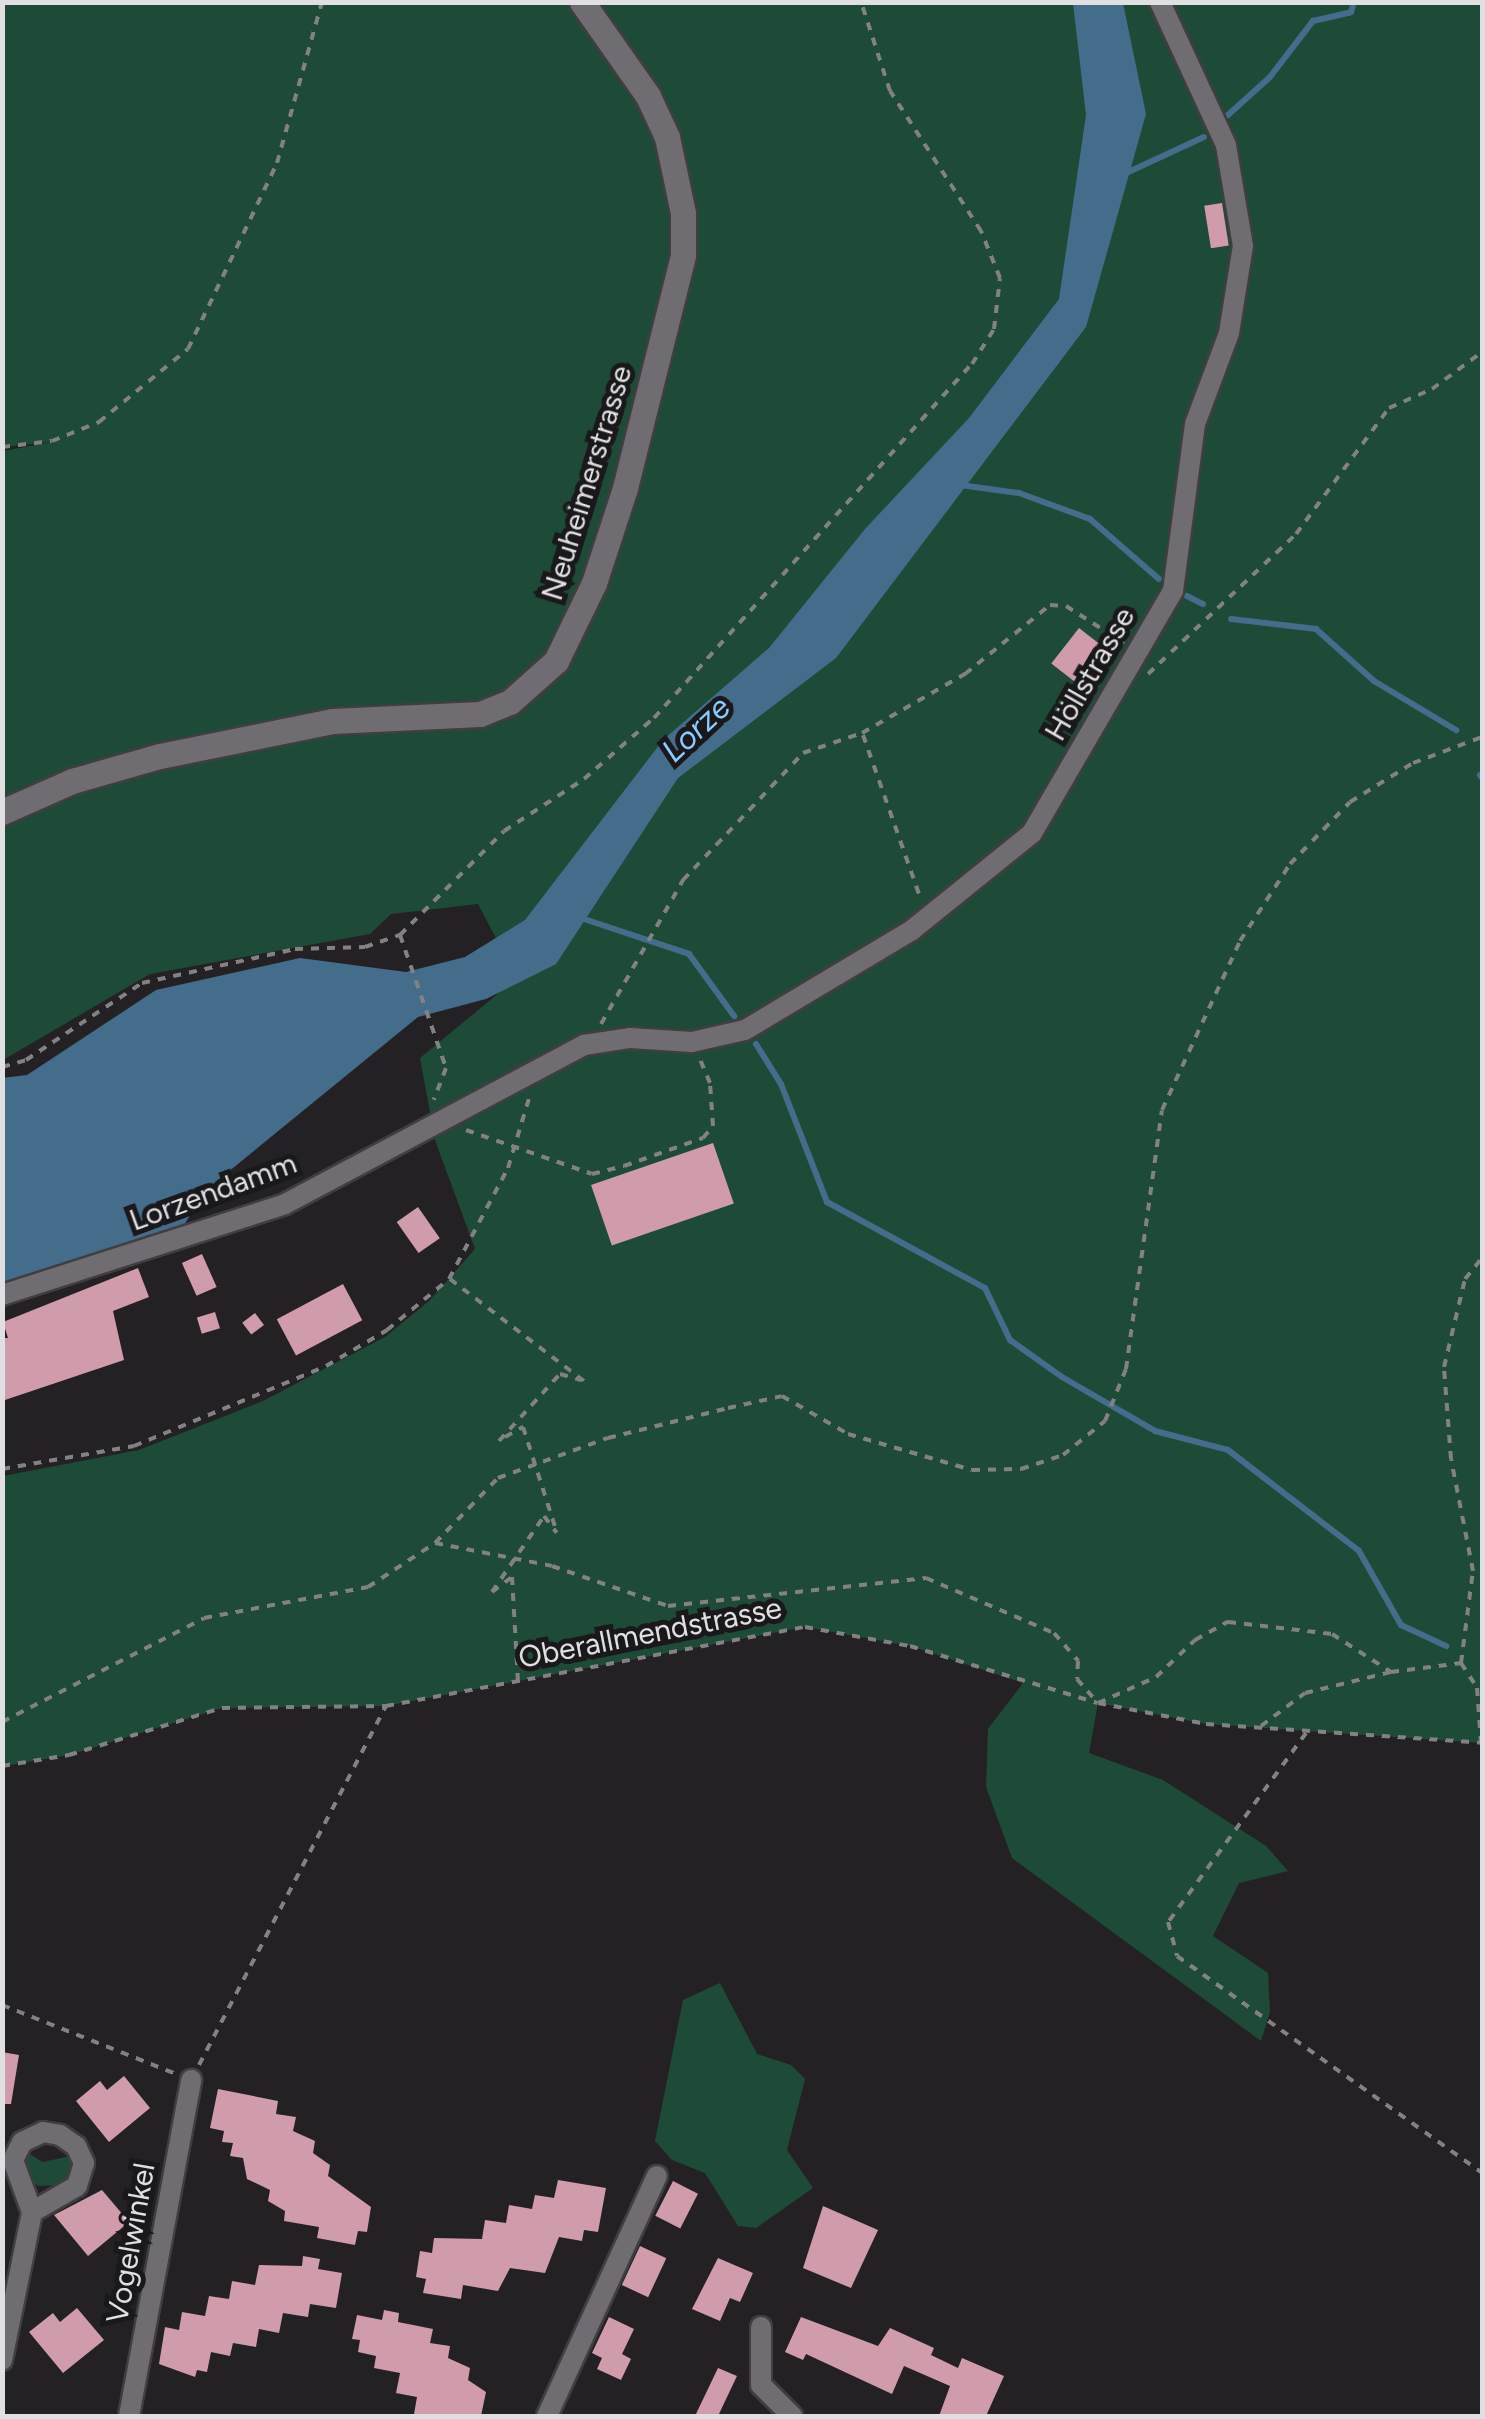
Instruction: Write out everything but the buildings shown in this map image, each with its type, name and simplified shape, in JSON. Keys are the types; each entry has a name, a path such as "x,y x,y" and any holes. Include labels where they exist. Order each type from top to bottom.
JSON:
{"street":[{"name":"Neuheimerstrasse","path":"2,812 97,772 179,752 332,721 480,714 534,685 556,661 594,583 625,488 683,255 683,214 666,137 648,96 582,2"},
{"name":"Höllstrasse","path":"540,1064 596,1043 692,1042 746,1030 805,999 926,919 1032,833 1173,591 1195,424 1229,333 1244,246 1226,145 1160,2"},
{"name":"Lorzendamm","path":"2,1295 285,1204 540,1064"},
{"name":"Vogelwinkel","path":"130,2416 191,2080"},
{"path":"547,2416 657,2176"},
{"path":"2,2360 32,2212"},
{"path":"761,2327 761,2386 792,2416"}],"path":[{"path":"2,447 52,441 99,422 188,349 277,162 322,2"},
{"path":"2,1067 26,1060 142,982 295,949 365,948 400,935 504,832 584,779 654,718 972,364 994,329 1000,278 987,247 890,91 861,2"},
{"path":"1135,687 1296,534 1388,408 1432,390 1482,352"},
{"path":"596,1043 684,880 768,784 803,754 862,733 965,674 1050,605 1066,606 1136,651"},
{"path":"862,733 907,847 926,919"},
{"path":"2,1722 204,1618 368,1587 435,1543 498,1478 608,1438 782,1396 848,1434 972,1470 1021,1469 1063,1455 1108,1413 1126,1369 1162,1110 1240,940 1290,864 1350,802 1413,763 1482,738"},
{"path":"400,935 432,1037"},
{"path":"514,1148 592,1174 703,1138 713,1126 710,1083 692,1042"},
{"path":"2,1469 134,1446 213,1418 356,1348 449,1279 514,1148 540,1064"},
{"path":"1482,1258 1465,1279 1444,1367 1451,1460 1472,1571 1461,1663 1477,1688 1482,1743"},
{"path":"449,1279 472,1291 585,1382 560,1374 499,1441 523,1427 557,1533 544,1516 492,1592 512,1577 518,1680"},
{"path":"435,1543 552,1566 668,1606 926,1578 1054,1633 1078,1661 1077,1679 1098,1703 1156,1677 1195,1640 1228,1622 1332,1634 1391,1672"},
{"name":"Oberallmendstrasse","path":"2,1766 69,1755 222,1708 386,1706 805,1627 910,1646 1098,1703 1206,1724 1482,1743"},
{"path":"1260,1726 1305,1693 1391,1672 1461,1663"},
{"path":"2,2005 191,2080 386,1706"},
{"path":"1306,1733 1168,1922 1177,1956 1482,2172"}],"green space":[{"path":"3,3 1482,3 1482,1743 1206,1724 1098,1703 1089,1753 1163,1780 1266,1846 1288,1871 1239,1883 1213,1936 1268,1973 1270,2012 1261,2041 1012,1858 986,1787 988,1729 1023,1683 910,1646 805,1627 386,1706 222,1708 69,1755 3,1766 3,1476 139,1450 263,1401 385,1337 429,1301 475,1249 435,1140 420,1058 517,978 478,904 391,914 370,934 150,974 3,1060 3,451 52,442 3,447"},
{"path":"720,1983 757,2054 791,2065 805,2079 787,2150 813,2188 756,2228 738,2226 705,2173 672,2160 655,2141 683,2000"},
{"path":"28,2153 43,2162 70,2156 73,2173 58,2185 38,2186 22,2175"}],"water":[{"name":"Lorze","path":"1073,3 1123,3 1146,114 1086,327 836,658 678,778 556,964 486,999 418,1017 206,1190 184,1225 3,1285 2,1078 27,1075 156,990 300,958 406,972 465,957 525,920 663,740 769,648 865,529 969,418 1059,299 1086,115"}],"waterway":[{"path":"1228,115 1270,77 1313,21 1351,12 1354,2"},
{"path":"1124,174 1204,137"},
{"path":"953,484 1019,493 1090,519 1159,579"},
{"path":"1187,596 1203,604"},
{"path":"1231,619 1316,629 1374,681 1456,730"},
{"path":"578,917 689,954 734,1016"},
{"path":"756,1044 781,1084 827,1202 985,1288 1010,1340 1062,1377 1155,1431 1228,1450 1359,1551 1401,1625 1446,1646"}]}
